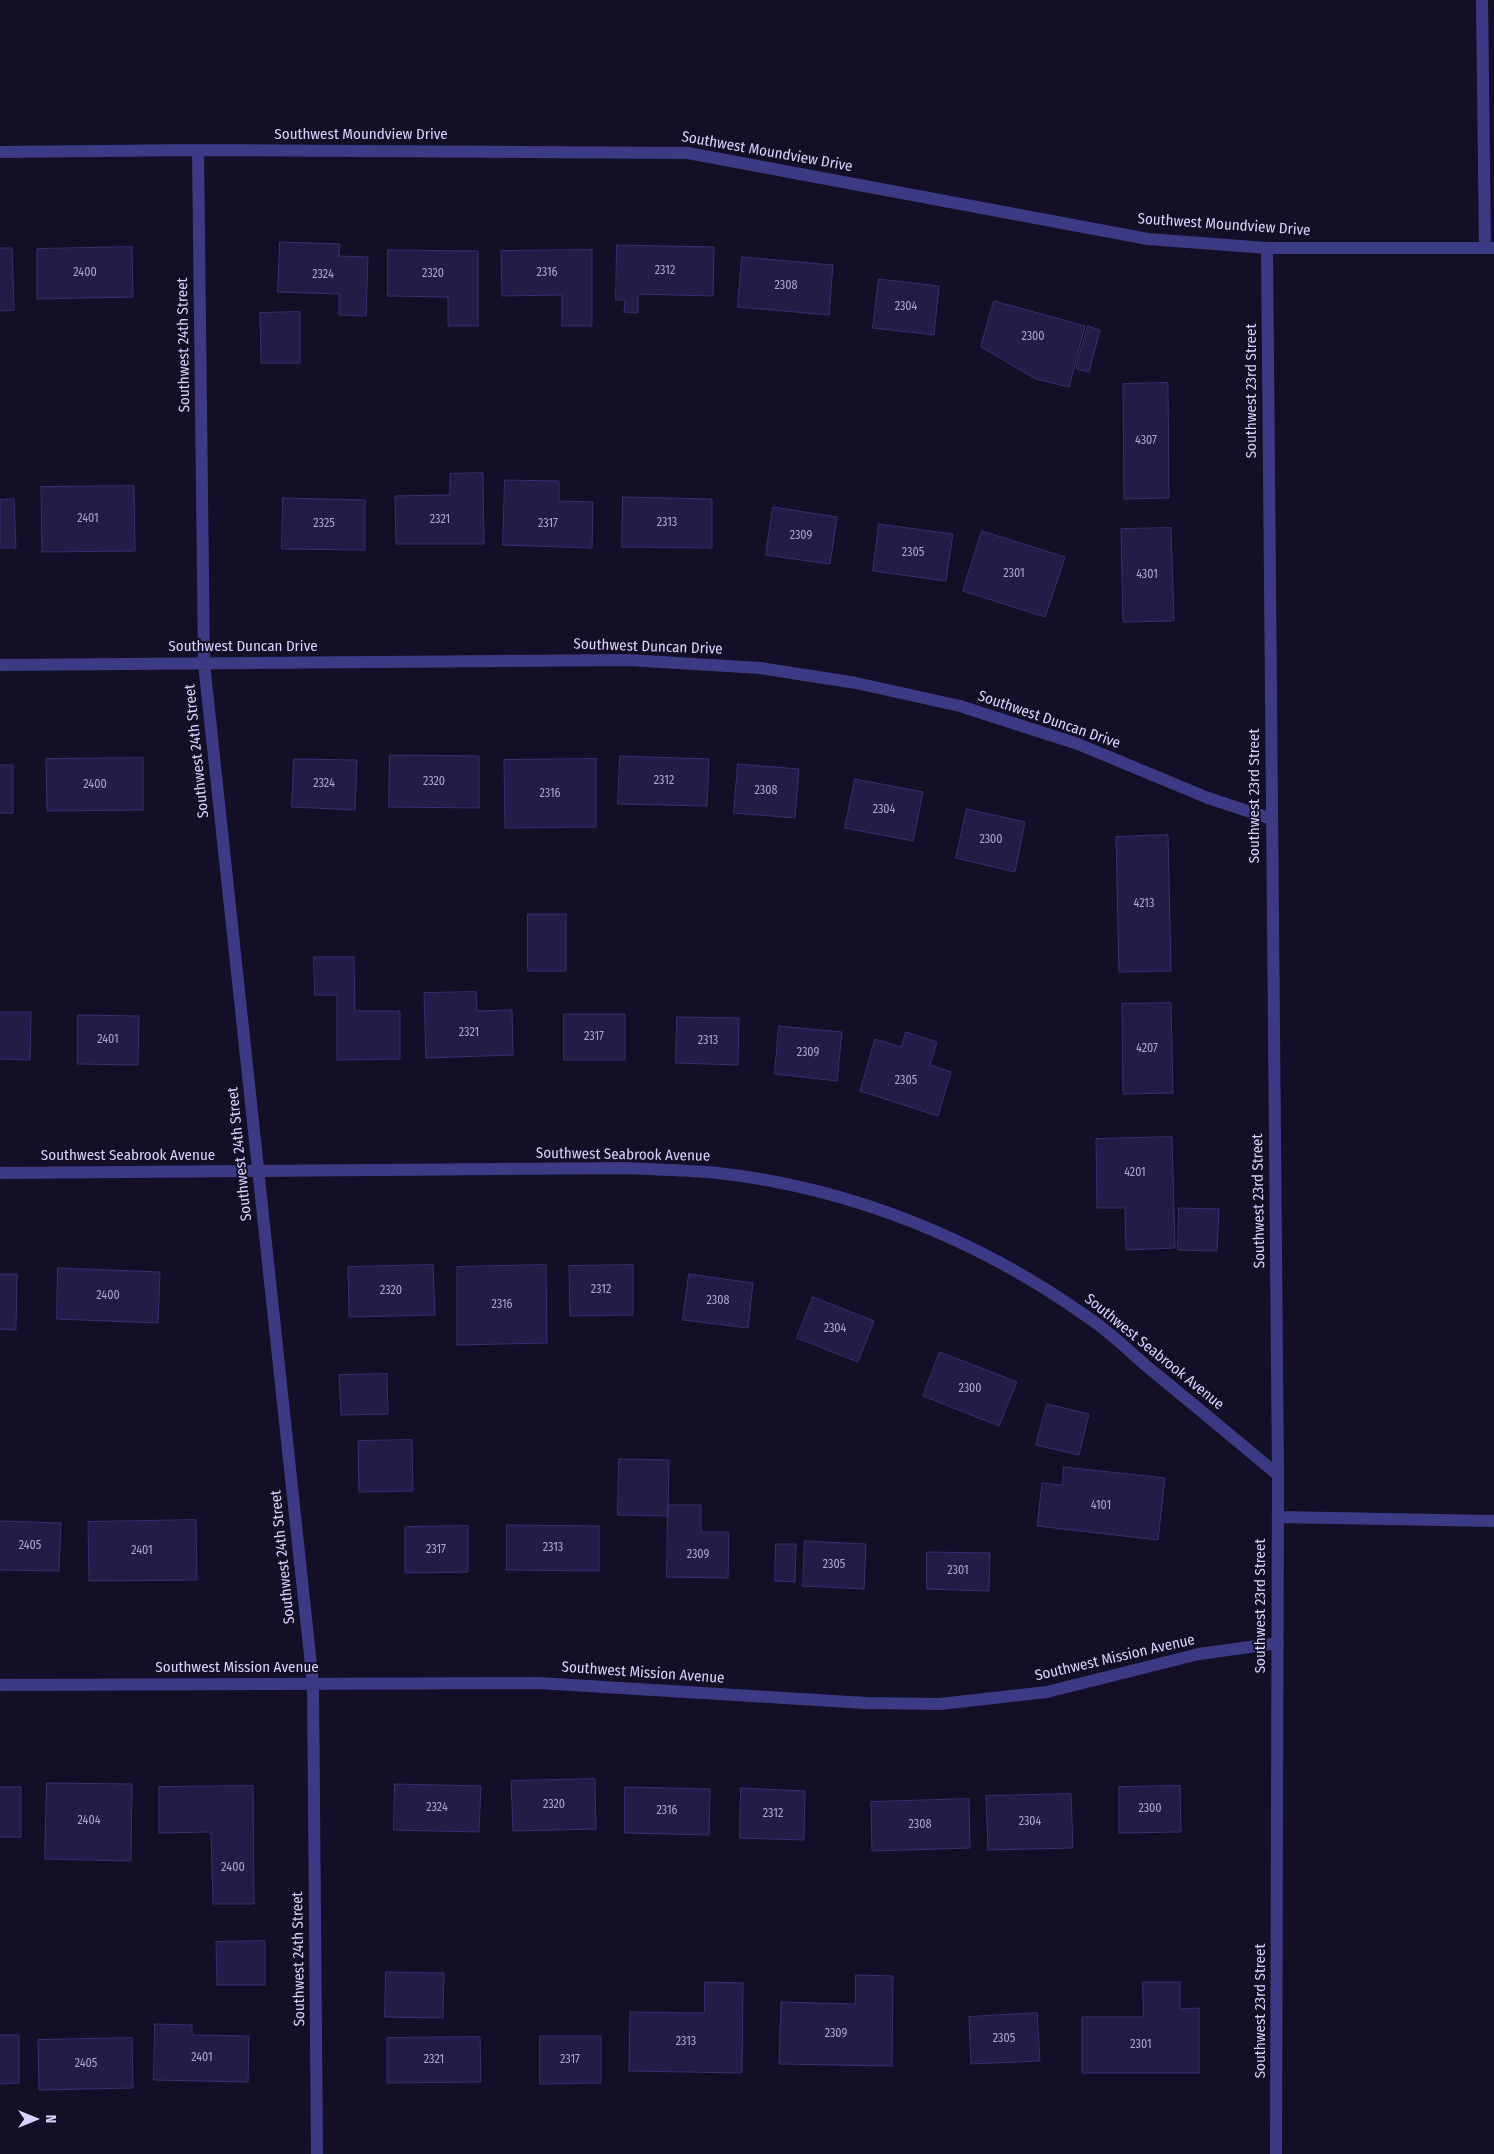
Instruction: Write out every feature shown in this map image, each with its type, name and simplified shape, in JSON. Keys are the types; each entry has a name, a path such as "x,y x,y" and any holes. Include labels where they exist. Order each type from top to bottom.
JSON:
{"street":[{"path":"1482,0 1489,248"},
{"name":"Southwest Moundview Drive","path":"0,152 198,150 688,152 1148,239 1267,248 1489,248"},
{"name":"Southwest 24th Street","path":"198,150 204,663 313,1684 317,2154"},
{"name":"Southwest 23rd Street","path":"1267,248 1278,1475 1276,2154"},
{"name":"Southwest Duncan Drive","path":"0,665 628,660 760,668 856,683 960,706 1078,744 1208,798 1272,819"},
{"name":"Southwest Seabrook Avenue","path":"0,1173 627,1168 718,1173 808,1189 854,1201 906,1218 957,1240 1005,1264 1087,1316 1278,1475"},
{"path":"1278,1517 1494,1521"},
{"name":"Southwest Mission Avenue","path":"0,1685 539,1682 866,1703 940,1704 1047,1692 1199,1654 1278,1643"}],"building":[{"path":"280,242 340,244 339,256 368,257 366,316 339,315 339,294 278,292"},
{"path":"617,245 714,247 713,296 638,294 638,313 624,312 625,300 616,300"},
{"path":"132,247 133,297 37,299 37,249"},
{"path":"0,248 12,248 14,310 0,311"},
{"path":"388,250 478,251 478,326 448,326 448,297 388,296"},
{"path":"592,250 592,326 562,326 562,295 502,296 501,251"},
{"path":"742,257 833,265 829,315 738,307"},
{"path":"879,279 939,286 934,335 873,328"},
{"path":"994,301 1085,326 1069,387 1036,379 981,347"},
{"path":"300,312 300,363 261,363 260,313"},
{"path":"1088,326 1100,330 1089,372 1076,369"},
{"path":"1168,383 1169,498 1124,499 1123,384"},
{"path":"483,473 484,544 396,544 395,496 450,495 450,474"},
{"path":"505,480 559,481 559,501 593,502 592,548 503,545"},
{"path":"134,486 135,551 42,552 41,487"},
{"path":"623,497 712,499 712,548 622,547"},
{"path":"283,498 365,500 365,550 282,549"},
{"path":"14,499 16,548 0,548 0,500"},
{"path":"773,507 837,517 830,564 766,555"},
{"path":"879,524 953,534 946,581 873,571"},
{"path":"1171,528 1174,621 1123,622 1121,529"},
{"path":"982,531 1065,557 1045,617 963,591"},
{"path":"390,755 479,756 479,808 389,807"},
{"path":"620,756 709,759 707,806 618,804"},
{"path":"143,758 143,810 47,811 46,759"},
{"path":"294,759 357,760 355,810 292,807"},
{"path":"596,759 596,827 505,828 504,760"},
{"path":"738,764 799,769 795,818 734,813"},
{"path":"0,765 13,765 13,813 0,813"},
{"path":"855,779 923,792 913,841 845,828"},
{"path":"967,809 1025,822 1015,872 956,858"},
{"path":"1168,835 1171,971 1119,972 1116,837"},
{"path":"528,914 566,914 566,971 528,971"},
{"path":"314,957 354,957 355,1011 400,1011 400,1059 337,1060 337,995 315,995"},
{"path":"476,992 477,1011 512,1010 513,1055 426,1058 424,993"},
{"path":"1171,1003 1173,1093 1123,1094 1122,1004"},
{"path":"0,1012 31,1012 30,1060 0,1059"},
{"path":"564,1014 625,1014 625,1060 564,1060"},
{"path":"78,1015 139,1016 138,1065 78,1064"},
{"path":"677,1017 739,1018 738,1065 676,1063"},
{"path":"779,1026 842,1032 837,1081 775,1074"},
{"path":"906,1032 937,1042 930,1065 951,1072 938,1116 860,1091 875,1039 901,1047"},
{"path":"1172,1137 1175,1248 1126,1250 1125,1208 1097,1208 1096,1139"},
{"path":"1179,1208 1219,1209 1217,1251 1178,1250"},
{"path":"433,1265 435,1315 349,1317 348,1267"},
{"path":"546,1265 547,1343 457,1345 457,1267"},
{"path":"633,1265 633,1315 570,1316 569,1266"},
{"path":"58,1268 160,1272 158,1323 57,1319"},
{"path":"0,1274 17,1274 16,1330 0,1329"},
{"path":"689,1274 753,1283 748,1328 683,1320"},
{"path":"813,1297 874,1321 858,1362 797,1338"},
{"path":"940,1352 1017,1382 999,1426 923,1396"},
{"path":"387,1374 388,1414 341,1415 339,1375"},
{"path":"1047,1404 1089,1414 1079,1455 1036,1445"},
{"path":"412,1440 413,1491 359,1492 358,1441"},
{"path":"619,1459 669,1460 668,1516 618,1515"},
{"path":"1064,1467 1165,1478 1158,1540 1037,1526 1042,1483 1062,1485"},
{"path":"668,1505 701,1505 701,1532 729,1532 728,1578 667,1577"},
{"path":"196,1520 197,1580 89,1581 88,1522"},
{"path":"0,1521 61,1523 59,1571 0,1570"},
{"path":"507,1525 599,1526 599,1571 507,1570"},
{"path":"468,1526 468,1572 405,1573 405,1527"},
{"path":"805,1541 866,1544 864,1589 803,1586"},
{"path":"776,1544 796,1544 795,1582 775,1581"},
{"path":"927,1552 990,1553 989,1591 927,1589"},
{"path":"595,1779 596,1829 513,1831 511,1781"},
{"path":"47,1783 132,1784 131,1861 45,1859"},
{"path":"395,1784 481,1786 479,1832 394,1830"},
{"path":"253,1786 254,1904 213,1904 211,1832 159,1833 159,1787"},
{"path":"1180,1786 1181,1832 1119,1833 1119,1787"},
{"path":"0,1787 21,1787 21,1837 0,1837"},
{"path":"625,1787 710,1789 709,1835 625,1833"},
{"path":"741,1788 805,1791 804,1840 740,1838"},
{"path":"1071,1794 1073,1848 988,1850 986,1796"},
{"path":"969,1799 970,1848 872,1851 871,1802"},
{"path":"265,1941 265,1985 217,1985 216,1942"},
{"path":"386,1972 444,1973 443,2018 385,2017"},
{"path":"856,1975 893,1976 892,2066 779,2064 781,2002 855,2004"},
{"path":"705,1982 743,1983 742,2073 629,2071 630,2012 704,2013"},
{"path":"1143,1982 1180,1982 1180,2009 1199,2008 1199,2073 1082,2073 1082,2017 1143,2017"},
{"path":"1037,2013 1040,2061 971,2064 969,2017"},
{"path":"155,2024 192,2025 192,2035 249,2036 248,2082 154,2080"},
{"path":"0,2035 19,2035 19,2083 0,2084"},
{"path":"540,2036 601,2036 601,2083 540,2084"},
{"path":"480,2037 481,2082 387,2083 387,2038"},
{"path":"132,2038 133,2088 39,2090 38,2040"}]}
